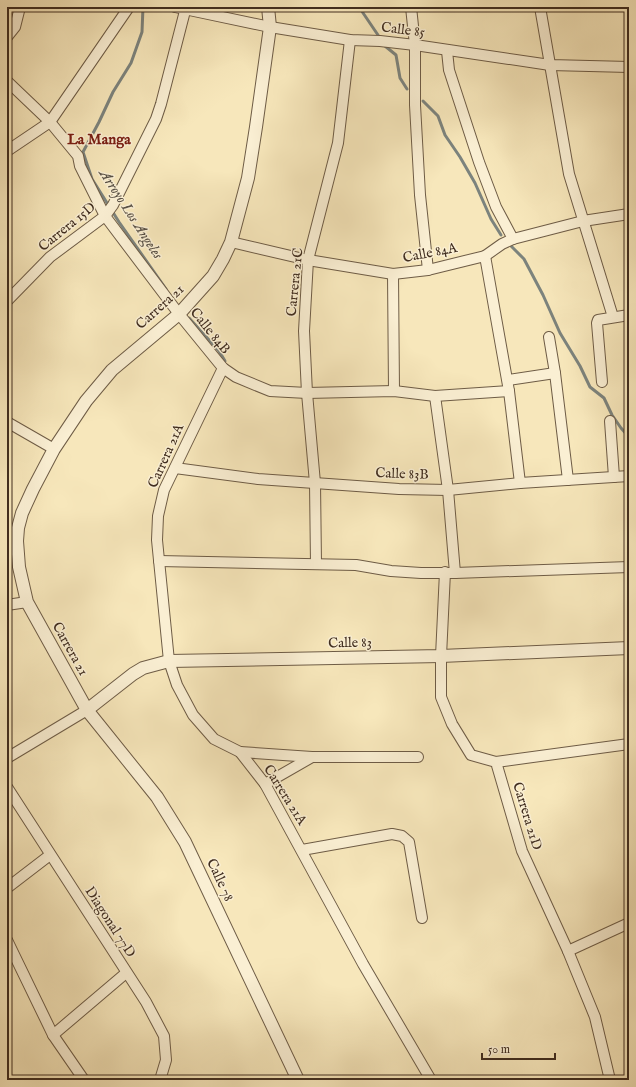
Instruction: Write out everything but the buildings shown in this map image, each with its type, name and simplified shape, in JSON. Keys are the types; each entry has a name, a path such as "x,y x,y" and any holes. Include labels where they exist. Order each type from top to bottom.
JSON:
{"street":[{"path":"7,37 15,27 20,7"},
{"path":"7,151 50,122 129,7"},
{"name":"Carrera 21","path":"87,710 26,602 19,567 17,541 18,528 22,513 54,449 86,401 112,370 179,314 213,276 223,259 231,242 248,178 270,27 268,7"},
{"path":"411,7 415,45 415,105 420,195 428,270"},
{"path":"540,7 568,174 613,317"},
{"name":"Calle 85","path":"182,8 270,27 350,40 380,41 415,45 447,51 550,65 629,67"},
{"name":"Carrera 15D","path":"7,301 50,257 109,211 156,118 161,104 182,8"},
{"name":"Carrera 21C","path":"316,564 315,483 307,394 304,331 308,260 338,143 350,40"},
{"path":"447,51 449,70 507,241"},
{"name":"Calle 84B","path":"7,81 50,122 78,156 80,166 179,314 223,368 236,377 270,391 307,394 394,391 435,396 510,391"},
{"name":"Calle 84A","path":"231,242 308,260 393,274 428,270 485,256 507,241 583,221 629,214"},
{"path":"485,256 510,391 520,483"},
{"path":"393,274 394,391"},
{"path":"602,382 596,325 598,320 629,314"},
{"path":"549,337 555,373 568,480"},
{"name":"Carrera 21A","path":"223,368 164,490 158,516 157,540 169,661 177,685 193,714 214,739 240,752 265,784 363,964 431,1080"},
{"path":"508,380 555,373"},
{"path":"435,396 448,490 450,573 440,656 441,696 452,724 471,755 496,762 629,744"},
{"path":"610,421 614,477"},
{"path":"7,422 54,449"},
{"name":"Calle 83B","path":"175,468 258,479 399,489 448,490 520,483 629,476"},
{"path":"159,560 356,565 391,571 450,573 629,567"},
{"path":"7,605 26,602"},
{"name":"Calle 83","path":"87,710 143,668 169,661 440,656 629,648"},
{"path":"7,758 87,710"},
{"name":"Calle 78","path":"87,710 157,797 185,842 298,1080"},
{"path":"240,752 312,757 418,758"},
{"path":"265,784 312,757"},
{"name":"Carrera 21D","path":"496,762 522,851 568,951 595,1017 610,1080"},
{"name":"Diagonal 77D","path":"7,787 146,1002 164,1036 166,1060 160,1080"},
{"path":"302,850 392,834 402,836 409,842 422,918"},
{"path":"7,888 50,855"},
{"path":"568,951 629,923"},
{"path":"7,940 52,1035 84,1080"},
{"path":"52,1035 126,973"}],"waterway":[{"name":"Arroyo Los Angeles","path":"143,7 142,32 131,63 113,92 83,152 92,179 119,222 166,289"},
{"path":"359,7 380,38"},
{"path":"385,46 396,55 400,78 407,89"},
{"path":"423,101 438,116 445,135 475,183 491,219 501,235"},
{"path":"509,244 524,259 543,295 560,333 580,366 590,387 604,398 612,415 629,437"},
{"path":"189,318 219,351 225,361"}],"district":[{"name":"La Manga","path":"99,139"}]}
